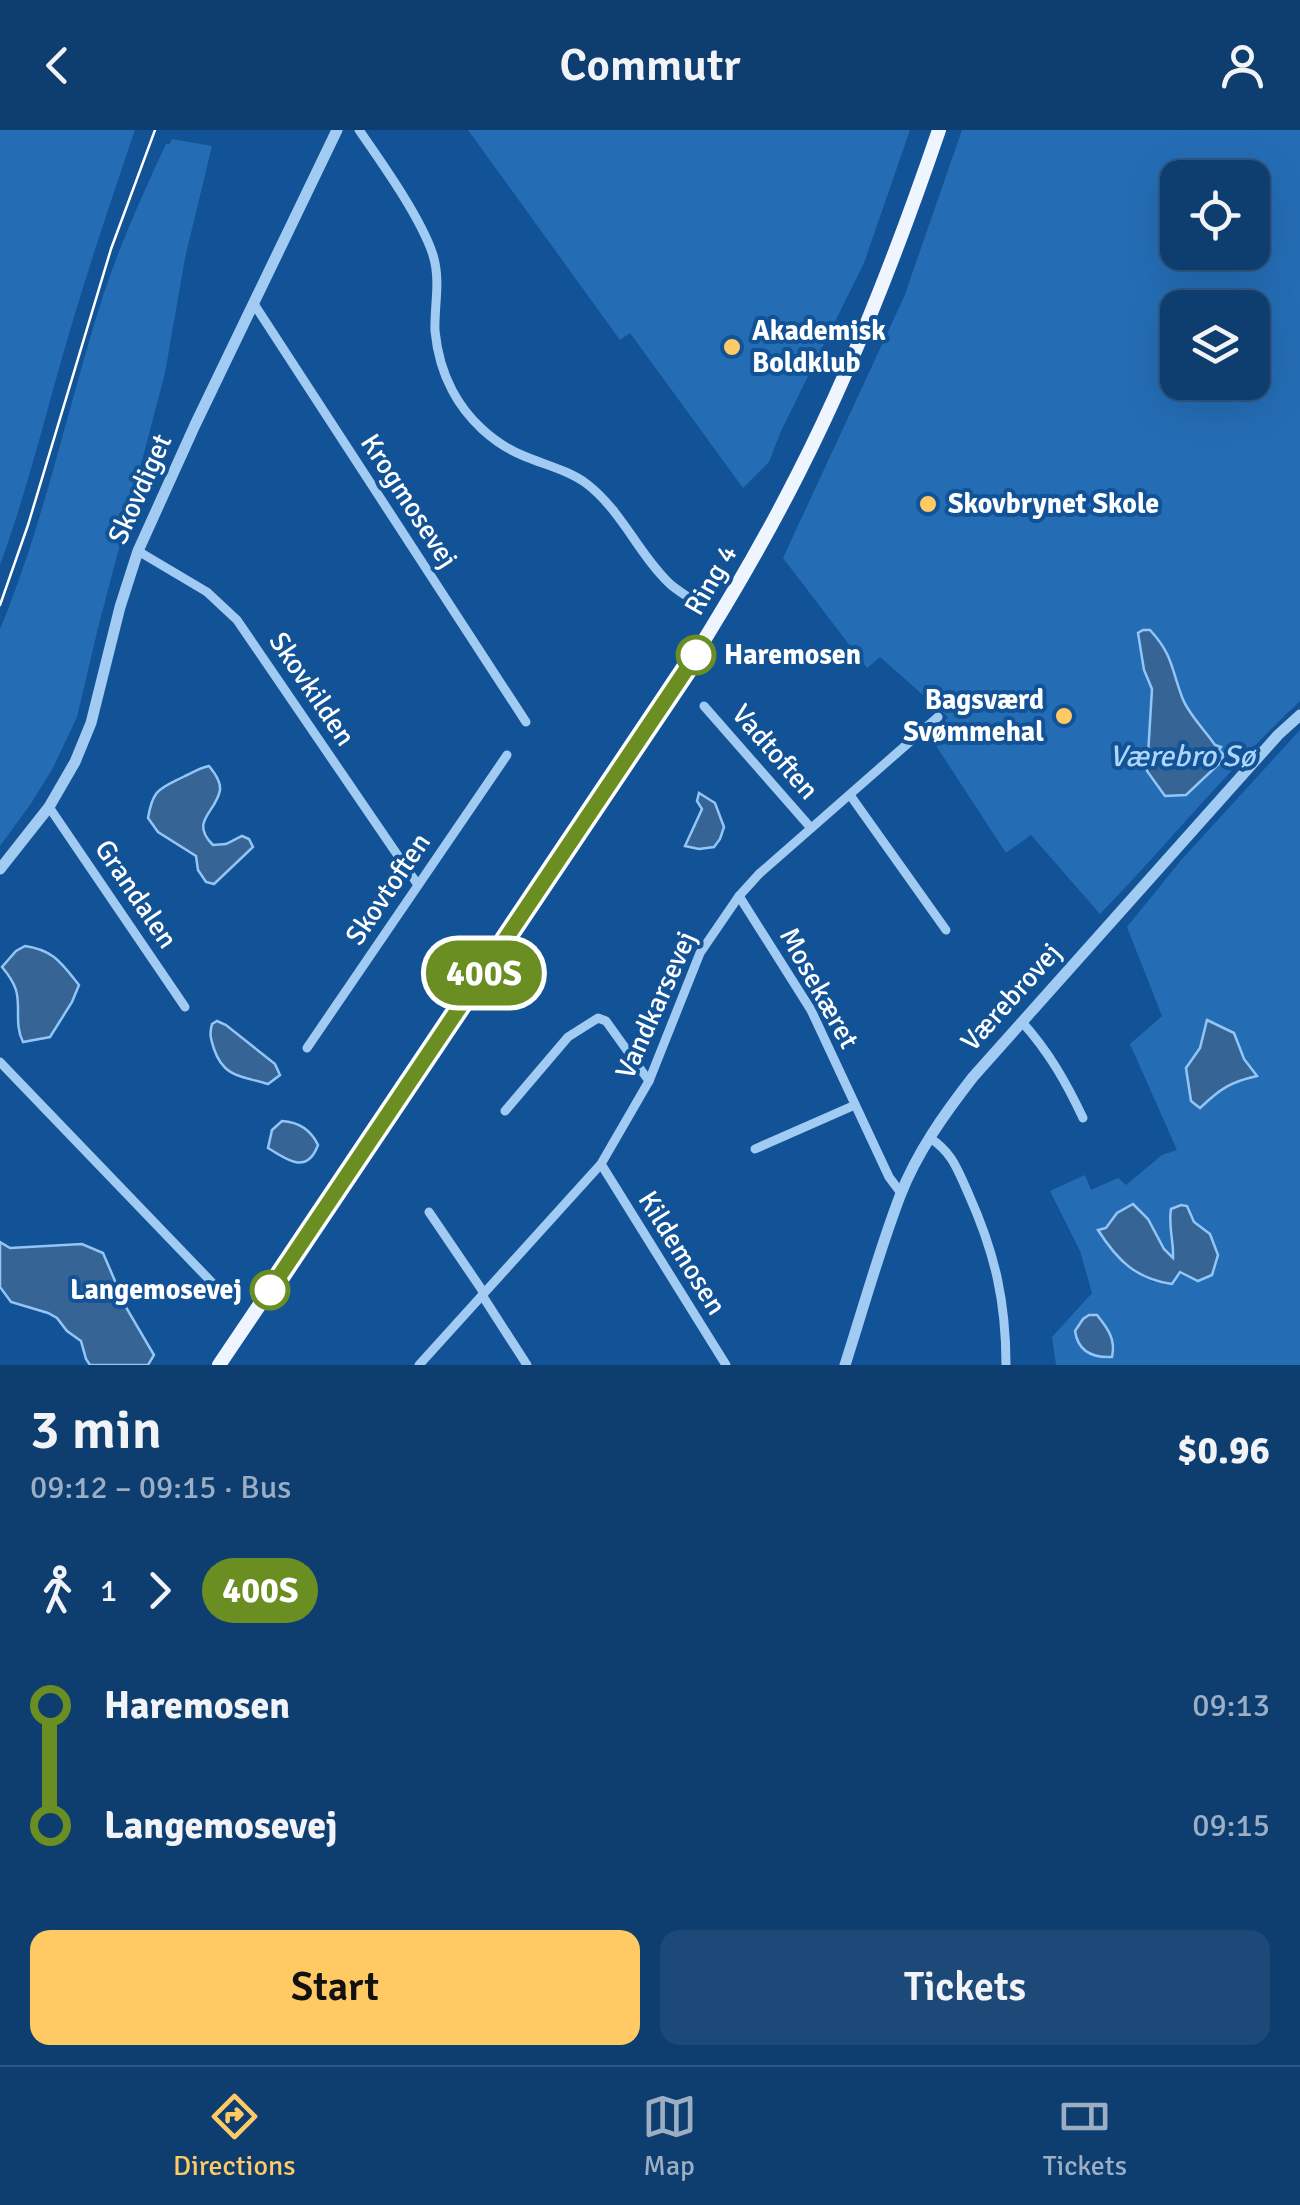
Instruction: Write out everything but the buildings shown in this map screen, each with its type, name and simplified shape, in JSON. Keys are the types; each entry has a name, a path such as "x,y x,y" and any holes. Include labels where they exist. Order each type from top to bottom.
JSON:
{"main road":[{"name":"Ring 4","path":"220,1365 722,612 800,472 836,396 896,253 940,130"}],"street":[{"name":"Skovdiget","path":"0,868 49,807 75,762 91,723 138,551 337,130"},
{"path":"359,130 419,224 433,256 438,282 436,331 441,363 468,414 490,436 512,450 588,484 610,505 666,580 695,602"},
{"name":"Krogmosevej","path":"254,304 526,722"},
{"name":"Skovkilden","path":"138,551 207,592 237,620 418,884"},
{"name":"Vadtoften","path":"704,706 811,828"},
{"name":"Værebrovej","path":"845,1365 901,1194 930,1138 972,1077 1300,715"},
{"name":"Vandkarsevej","path":"419,1365 601,1164 649,1081 700,953 739,896 938,717"},
{"name":"Skovtoften","path":"307,1048 507,756"},
{"path":"850,795 946,930"},
{"name":"Grandalen","path":"49,807 185,1006"},
{"name":"Mosekæret","path":"739,896 811,1010 889,1177 901,1194"},
{"path":"505,1111 568,1037 598,1018 606,1021 649,1081"},
{"path":"1022,1022 1054,1062 1083,1118"},
{"path":"0,1062 224,1295"},
{"path":"755,1149 855,1104"},
{"path":"930,1138 944,1147 955,1164 984,1227 1004,1309 1006,1365"},
{"name":"Kildemosen","path":"601,1164 726,1365"},
{"path":"429,1212 527,1365"}],"shaded area":[{"path":"0,130 135,130 0,565"},
{"name":"Akademisk Boldklub","path":"468,130 910,130 864,263 769,462 743,488 630,333 620,340"},
{"path":"962,130 1300,130 1300,701 1100,914 1031,835 1006,853 931,738 948,717 880,657 867,668 783,558 904,297"},
{"path":"172,139 212,146 185,258 165,373 77,717 53,768 0,846 0,629 30,547 111,274 149,181"},
{"path":"1300,730 1300,1365 1056,1365 1052,1337 1092,1293 1080,1251 1050,1191 1085,1175 1091,1190 1118,1178 1126,1185 1162,1155 1177,1150 1130,1044 1162,1016 1127,927 1182,859","holes":["1148,1219 1174,1259 1169,1222 1180,1272 1153,1282 1123,1260 1099,1231"]}],"water":[{"name":"Værebro Sø","path":"1150,630 1163,647 1192,716 1223,754 1222,761 1186,795 1165,796 1147,771 1152,689 1144,670 1138,633"},
{"path":"209,766 220,790 204,823 206,837 213,845 242,836 253,847 214,884 206,882 198,870 196,856 158,832 148,818 159,791"},
{"path":"699,793 715,803 724,827 714,847 685,846 702,809 697,801"},
{"path":"25,946 50,955 79,985 50,1037 23,1042 16,990 2,967"},
{"path":"1207,1020 1234,1033 1244,1059 1257,1076 1226,1087 1200,1108 1191,1101 1186,1068 1200,1048"},
{"path":"217,1021 275,1064 280,1075 268,1084 242,1077 223,1066 211,1040 212,1024"},
{"path":"282,1121 312,1135 318,1145 308,1160 296,1162 268,1148 272,1130"},
{"path":"1133,1204 1148,1219 1173,1258 1171,1209 1187,1206 1194,1222 1210,1234 1218,1255 1212,1275 1198,1281 1180,1272 1172,1284 1148,1278 1120,1259 1098,1230 1106,1228 1117,1213"},
{"path":"0,1242 10,1248 82,1244 103,1253 127,1309 154,1355 148,1365 90,1365 81,1341 57,1318 11,1302 0,1287"},
{"path":"1089,1315 1097,1315 1108,1330 1112,1357 1092,1354 1079,1344 1075,1331"}],"tram line":[{"path":"0,605 111,249 155,130"}],"bus line":[{"name":"400S","path":"270,1290 696,655"}],"place":[{"name":"Akademisk Boldklub","path":"732,347"},
{"name":"Skovbrynet Skole","path":"928,504"},
{"name":"Haremosen","path":"696,655"},
{"name":"Bagsværd Svømmehal","path":"1064,716"},
{"name":"Langemosevej","path":"270,1290"}]}
